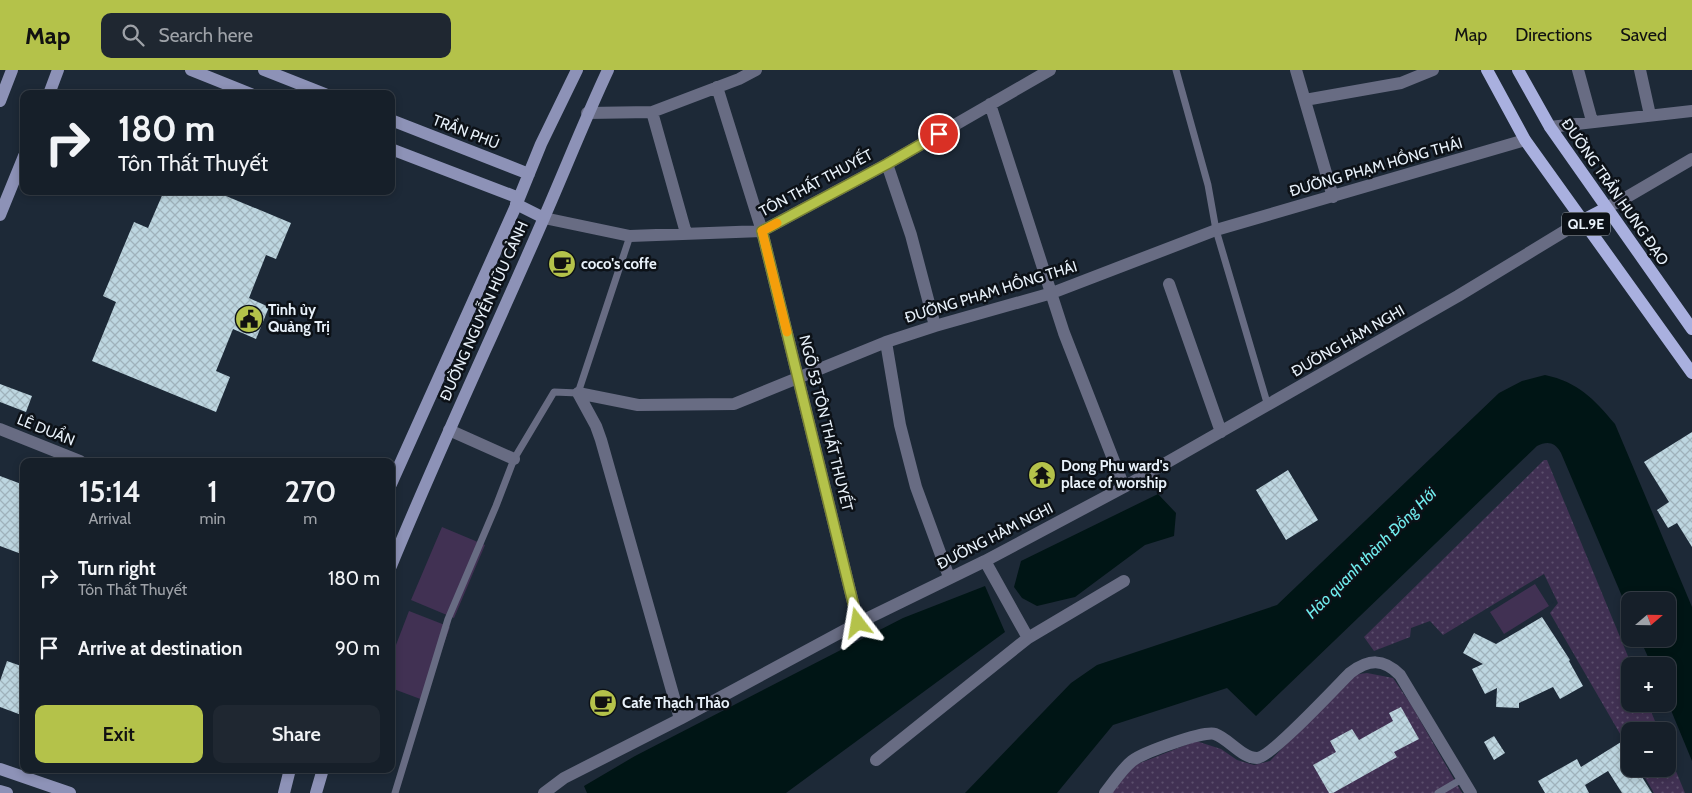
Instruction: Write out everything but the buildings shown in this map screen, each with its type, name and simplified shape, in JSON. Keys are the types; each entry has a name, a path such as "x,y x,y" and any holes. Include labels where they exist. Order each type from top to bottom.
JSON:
{"main road":[{"path":"0,101 12,70"},
{"path":"50,90 58,70"},
{"path":"191,70 241,90"},
{"path":"264,70 314,90"},
{"name":"ĐƯỜNG NGUYỄN HỮU CẢNH","path":"395,475 518,201 541,144 578,70"},
{"name":"ĐƯỜNG NGUYỄN HỮU CẢNH","path":"395,557 449,430 544,218 587,113 608,70"},
{"name":"QL.9E","path":"1487,70 1526,140 1692,373"},
{"name":"ĐƯỜNG TRẦN HƯNG ĐẠO","path":"1518,70 1550,127 1692,329"},
{"name":"TRẦN PHÚ","path":"395,122 529,174"},
{"path":"395,151 518,201 544,218"},
{"path":"0,215 20,166"},
{"path":"1583,220 1606,208"},
{"path":"0,769 70,793"},
{"path":"284,793 289,773"},
{"path":"316,793 322,773"},
{"path":"0,791 7,793"}],"street":[{"path":"587,113 652,112 739,79 756,70"},
{"name":"TÔN THẤT THUYẾT","path":"544,218 630,236 762,231 887,164 1050,70"},
{"path":"1296,70 1333,197"},
{"path":"1306,100 1401,83 1433,70"},
{"path":"1578,70 1592,121"},
{"path":"1640,70 1650,115"},
{"name":"NGÕ 53 TÔN THẤT THUYẾT","path":"717,87 762,231 858,623"},
{"path":"990,104 1074,360 1124,488"},
{"path":"1550,127 1692,111"},
{"path":"652,112 686,233"},
{"name":"ĐƯỜNG PHẠM HỒNG THÁI","path":"578,393 638,405 734,404 886,342 1052,293 1216,230 1526,140"},
{"path":"1606,208 1627,198 1692,159"},
{"path":"887,164 911,234 935,326"},
{"name":"ĐƯỜNG HÀM NGHI","path":"544,793 564,778 680,719 858,623 984,561 1124,488 1458,296 1583,220"},
{"path":"1169,284 1222,432"},
{"path":"886,342 900,425 916,487 950,577"},
{"path":"578,393 596,426 601,440 680,719"},
{"name":"LÊ DUẨN","path":"0,429 72,458"},
{"path":"449,430 514,459"},
{"path":"984,561 1028,638"},
{"path":"876,760 1028,638 1124,581"},
{"path":"1105,793 1132,761 1145,754 1200,734 1211,733 1223,737 1246,754 1258,758 1264,756 1279,744 1358,666 1382,662 1390,665 1400,674 1471,793"}],"lane":[{"path":"1176,70 1208,186 1216,230 1268,406"},
{"path":"396,793 448,619 514,459 554,392 578,393 630,236"},
{"path":"1438,793 1462,779"}],"shaded area":[{"path":"1544,460 1547,460 1621,639 1621,648 1625,648 1628,657 1621,657 1621,712 1651,712 1655,722 1621,722 1621,735 1550,613 1558,603 1544,574 1443,635 1430,621 1411,628 1410,637 1374,651 1364,637"},
{"path":"442,527 485,545 454,618 411,600"},
{"path":"1535,584 1549,606 1504,634 1490,612"},
{"path":"409,611 450,627 423,700 395,690 395,648"},
{"path":"1367,673 1393,678 1410,703 1462,793 1111,793 1135,765 1196,741 1221,749 1237,760 1254,765 1270,761 1353,675"},
{"path":"1676,771 1685,793 1654,793 1645,777 1676,777"}],"water":[{"name":"Hào quanh thành Đồng Hới","path":"1545,375 1567,382 1592,399 1615,424 1692,607 1692,761 1672,712 1676,712 1676,657 1648,657 1644,648 1676,648 1676,592 1621,592 1621,594 1561,453 1553,445 1544,443 1537,446 1256,716 1227,688 1113,725 1057,793 965,793 1071,683 1097,665 1277,605 1499,393 1522,381"},
{"path":"1158,494 1176,513 1174,536 1145,545 1075,597 1037,606 1022,598 1014,587 1021,561"},
{"path":"985,586 1005,632 786,793 587,793 584,786 635,756 903,618"}],"slow traffic":[{"path":"777,223 762,231 787,332"}],"place":[{"name":"coco's coffe","path":"562,264"},
{"name":"Tỉnh ủy Quảng Trị","path":"249,319"},
{"name":"Dong Phu ward's place of worship","path":"1042,475"},
{"name":"Cafe Thạch Thảo","path":"603,703"}],"route":[{"path":"858,623 762,231 939,134"}]}
